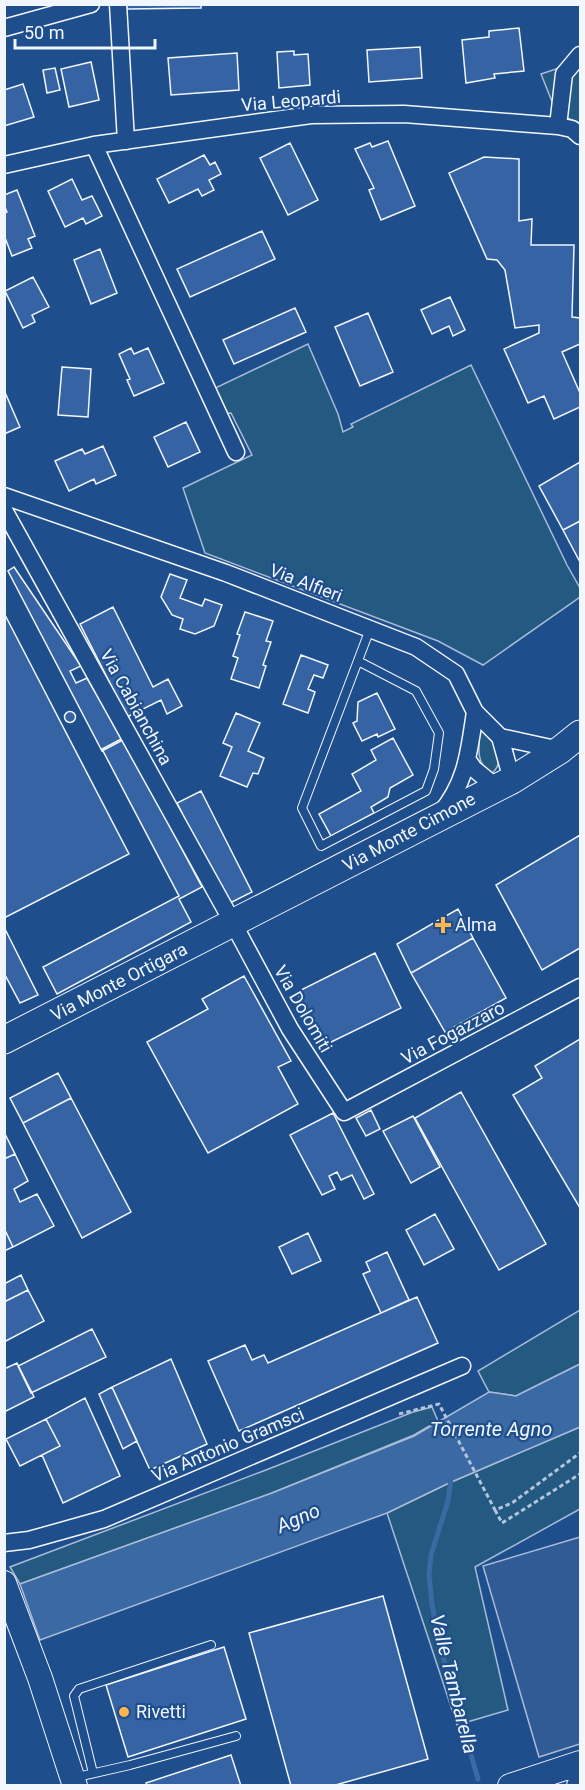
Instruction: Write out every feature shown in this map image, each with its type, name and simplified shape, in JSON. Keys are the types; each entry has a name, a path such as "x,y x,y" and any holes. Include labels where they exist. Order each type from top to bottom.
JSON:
{"main road":[{"name":"Via Monte Cimone","path":"233,923 504,784 570,742"},
{"name":"Via Monte Ortigara","path":"4,1040 233,923"},
{"path":"4,1583 80,1779"},
{"path":"510,1785 580,1763"}],"street":[{"path":"4,28 91,4"},
{"path":"118,4 126,141"},
{"path":"558,126 564,74 580,55"},
{"name":"Via Leopardi","path":"4,165 94,145 311,115 404,114 558,126 572,129 580,136"},
{"path":"94,145 236,452"},
{"name":"Via Alfieri","path":"4,496 226,573 417,647 456,674 475,712 500,737"},
{"name":"Via Cabianchina","path":"4,510 233,923"},
{"path":"434,821 447,805 465,772 475,712"},
{"path":"504,784 500,737 570,742"},
{"path":"467,759 474,769 504,784"},
{"name":"Via Dolomiti","path":"233,923 290,1029 344,1112"},
{"name":"Via Fogazzaro","path":"344,1112 580,987"},
{"name":"Via Antonio Gramsci","path":"4,1543 29,1540 104,1519 462,1366"}],"lane":[{"path":"358,662 416,690 439,733 434,769 426,791 321,846 302,808 370,629"},
{"path":"211,1645 79,1689 74,1696 80,1779 236,1736"}],"path":[{"path":"439,1404 502,1523 580,1474"},
{"path":"495,1510 512,1503 580,1453"}],"shaded area":[{"path":"580,61 580,123 557,114 541,74"},
{"path":"308,344 338,414 343,432 353,427 351,424 471,365 580,588 580,597 483,665 438,641 205,553 183,488 252,455 231,413 221,414 209,391"},
{"path":"480,729 490,738 497,750 498,763 491,774 480,759"},
{"path":"580,1310 580,1364 516,1396 489,1392 478,1371"},
{"path":"432,1407 438,1421 414,1435 272,1493 20,1584 10,1567 413,1412"},
{"path":"580,1427 580,1509 475,1567 508,1710 457,1725 387,1513 449,1483"},
{"path":"580,1537 580,1744 539,1757 483,1566"}],"water":[{"name":"Torrente Agno","path":"580,1364 580,1427 449,1483 387,1513 40,1640 20,1584 272,1493 414,1436 489,1392 516,1396"}],"building":[{"path":"127,4 201,4 201,8 127,9"},
{"path":"519,28 524,71 494,74 495,78 466,83 462,40 489,37 489,31"},
{"path":"420,47 422,78 369,82 367,50"},
{"path":"294,51 294,55 308,54 310,85 279,88 277,52"},
{"path":"237,53 239,90 171,95 168,58"},
{"path":"91,62 99,100 69,107 61,69"},
{"path":"55,68 60,90 47,93 43,70"},
{"path":"23,84 34,117 4,126 4,90"},
{"path":"388,141 415,206 381,220 369,190 374,188 355,149 370,143 372,147"},
{"path":"290,143 318,200 288,215 260,158"},
{"path":"204,155 210,165 215,162 221,174 209,180 214,190 202,196 198,189 169,203 157,179"},
{"path":"484,157 519,159 519,221 532,219 531,245 574,245 572,317 580,318 580,344 562,352 580,393 580,407 554,419 544,396 528,403 504,349 539,333 539,325 515,328 505,270 497,260 487,259 449,173"},
{"path":"72,179 82,200 92,196 102,216 86,224 83,218 65,227 48,191"},
{"path":"17,190 35,236 28,239 32,248 12,256 4,235 4,213 7,212 4,195"},
{"path":"262,231 275,259 190,297 177,269"},
{"path":"100,249 117,293 91,304 74,260"},
{"path":"33,277 49,307 32,315 35,322 23,328 5,291"},
{"path":"450,297 465,330 453,336 449,326 432,334 421,310"},
{"path":"295,308 306,332 234,364 223,340"},
{"path":"368,313 393,372 360,386 335,327"},
{"path":"131,348 134,354 148,348 164,383 134,396 127,380 130,379 119,354"},
{"path":"62,367 91,369 88,417 58,415"},
{"path":"4,390 20,427 4,434"},
{"path":"186,422 200,452 168,467 154,437"},
{"path":"103,446 116,475 96,484 94,479 69,491 55,461 82,449 85,454"},
{"path":"580,462 580,521 563,530 539,486"},
{"path":"580,521 580,562 563,530"},
{"path":"14,567 81,666 70,671 76,683 87,678 123,740 102,751 8,571"},
{"path":"170,574 187,580 180,598 202,606 205,599 222,605 214,626 195,634 180,629 183,619 172,615 161,597"},
{"path":"113,607 153,687 168,679 182,706 167,714 161,700 127,717 80,624"},
{"path":"245,612 273,621 266,641 271,642 263,665 266,666 259,688 231,679 238,658 233,656 240,635 237,634"},
{"path":"4,613 129,854 4,918"},
{"path":"301,655 328,665 323,678 314,675 308,689 315,692 308,713 283,704"},
{"path":"377,693 395,729 362,741 353,723 357,721 358,702"},
{"path":"70,712 74,713 74,721 70,722 66,721 65,717 66,713"},
{"path":"236,713 260,723 248,751 264,758 258,774 253,773 247,787 220,776 232,747 223,743"},
{"path":"123,738 202,887 179,899 191,922 57,994 43,967 179,896 102,749"},
{"path":"393,738 413,775 390,788 388,797 371,807 374,813 331,836 319,814 361,791 352,774 376,760 371,750"},
{"path":"201,791 252,892 228,904 177,803"},
{"path":"580,835 580,948 542,970 496,885"},
{"path":"458,909 473,938 411,973 397,944"},
{"path":"4,927 38,995 20,1003 4,973"},
{"path":"473,938 506,998 445,1032 411,973"},
{"path":"375,953 401,1008 323,1046 297,992"},
{"path":"244,976 291,1061 278,1067 298,1104 208,1153 147,1042 208,1009 202,999"},
{"path":"580,1039 580,1208 513,1095 542,1078 535,1066"},
{"path":"58,1073 71,1098 23,1123 10,1098"},
{"path":"461,1092 546,1244 499,1270 415,1118"},
{"path":"71,1098 131,1212 82,1238 23,1123"},
{"path":"371,1110 380,1129 366,1136 356,1118"},
{"path":"333,1113 374,1194 364,1199 352,1175 341,1180 337,1172 329,1176 335,1189 322,1195 290,1135"},
{"path":"413,1116 440,1167 411,1183 383,1131"},
{"path":"4,1132 15,1154 4,1159"},
{"path":"15,1154 28,1181 14,1189 20,1202 37,1194 54,1226 13,1247 4,1228 4,1159"},
{"path":"435,1214 454,1249 424,1265 406,1230"},
{"path":"4,1228 13,1247 4,1251"},
{"path":"308,1233 321,1261 292,1274 279,1247"},
{"path":"387,1252 409,1300 381,1313 363,1274 370,1271 366,1262"},
{"path":"21,1275 28,1290 4,1302 4,1284"},
{"path":"28,1290 44,1321 4,1342 4,1302"},
{"path":"417,1297 438,1343 239,1431 208,1361 245,1345 252,1360 264,1355 268,1363"},
{"path":"92,1329 106,1357 31,1393 18,1366"},
{"path":"171,1359 207,1444 150,1470 112,1387"},
{"path":"17,1363 34,1397 4,1412 4,1369"},
{"path":"112,1387 137,1441 123,1449 99,1394"},
{"path":"85,1398 120,1476 63,1503 42,1455 60,1446 46,1419"},
{"path":"46,1419 60,1446 20,1466 6,1439"},
{"path":"383,1596 428,1759 332,1786 291,1786 249,1633"},
{"path":"224,1647 246,1719 128,1757 106,1685"},
{"path":"231,1755 241,1786 147,1786 146,1783"}],"waterway":[{"name":"Valle Tambarella","path":"451,1478 448,1501 431,1555 429,1574 432,1605 442,1653 478,1779"}],"place":[{"name":"Alma","path":"443,925"},
{"name":"Rivetti","path":"124,1712"}],"water label":[{"name":"Agno","path":"298,1518"}]}
